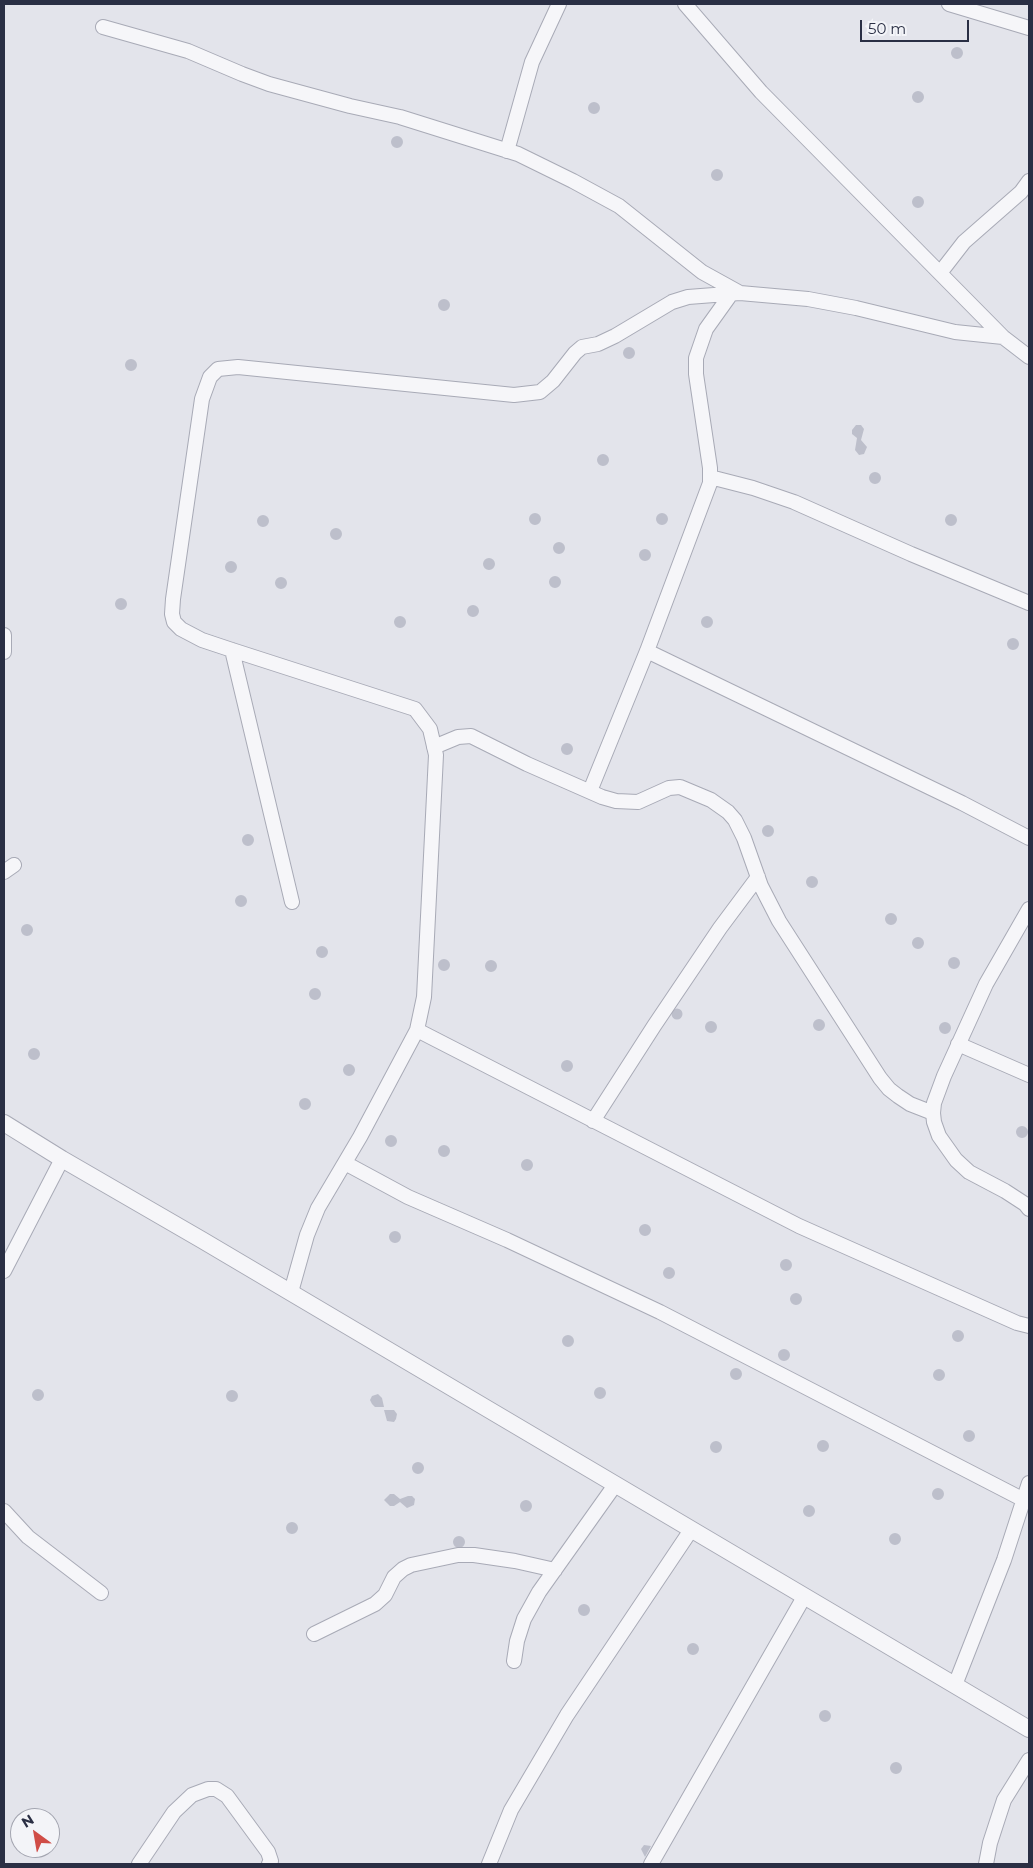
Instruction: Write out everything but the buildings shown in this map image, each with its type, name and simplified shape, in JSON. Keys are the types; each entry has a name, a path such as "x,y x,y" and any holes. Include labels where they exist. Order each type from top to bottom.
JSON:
{"street":[{"path":"507,151 532,62 559,4"},
{"path":"684,4 761,92 1003,337 1029,357"},
{"path":"949,4 1029,28"},
{"path":"103,27 188,50 270,84 350,106 400,117 518,154 619,206 702,272 736,294"},
{"path":"940,272 964,242 1022,192 1029,181"},
{"path":"590,791 647,651 708,488 710,477 696,374 696,358 706,330 736,294"},
{"path":"291,1292 301,1253 318,1208 360,1137 417,1030 424,998 436,755 430,729 415,709 202,640 181,629 174,622 172,614 202,399 210,377 218,369 238,367 514,395 540,392 553,381 575,352 582,347 598,344 615,336 672,302 688,297 736,294 808,299 856,308 955,332 1003,337"},
{"path":"710,477 753,488 794,502 911,554 1029,602"},
{"path":"4,635 4,652"},
{"path":"232,650 292,902"},
{"path":"647,651 962,803 1029,838"},
{"path":"434,746 458,737 471,736 527,764 616,801 638,802 668,788 680,787 704,797 728,812 735,820 744,838 758,876 779,921 880,1078 889,1089 910,1104 933,1113"},
{"path":"593,1121 720,928 758,876"},
{"path":"1029,909 986,984 944,1076 934,1103 933,1113 934,1122 940,1136 956,1160 969,1172 1005,1191 1025,1204 1029,1209"},
{"path":"417,1030 799,1226 1008,1320 1029,1326"},
{"path":"958,1044 1029,1075"},
{"path":"4,1123 1029,1729"},
{"path":"4,1271 62,1159"},
{"path":"345,1163 408,1197 660,1312 1024,1500"},
{"path":"954,1685 1004,1560 1029,1483"},
{"path":"514,1661 516,1641 524,1620 555,1570 615,1485"},
{"path":"4,1511 28,1537 101,1593"},
{"path":"489,1864 511,1810 567,1715 691,1530"},
{"path":"314,1634 375,1604 385,1595 394,1577 403,1569 412,1565 458,1555 474,1555 515,1560 555,1570"},
{"path":"651,1864 804,1597"},
{"path":"986,1864 990,1843 1004,1800 1029,1760"},
{"path":"139,1864 174,1812 192,1795 208,1789 216,1790 227,1796 268,1852 270,1864"}]}
